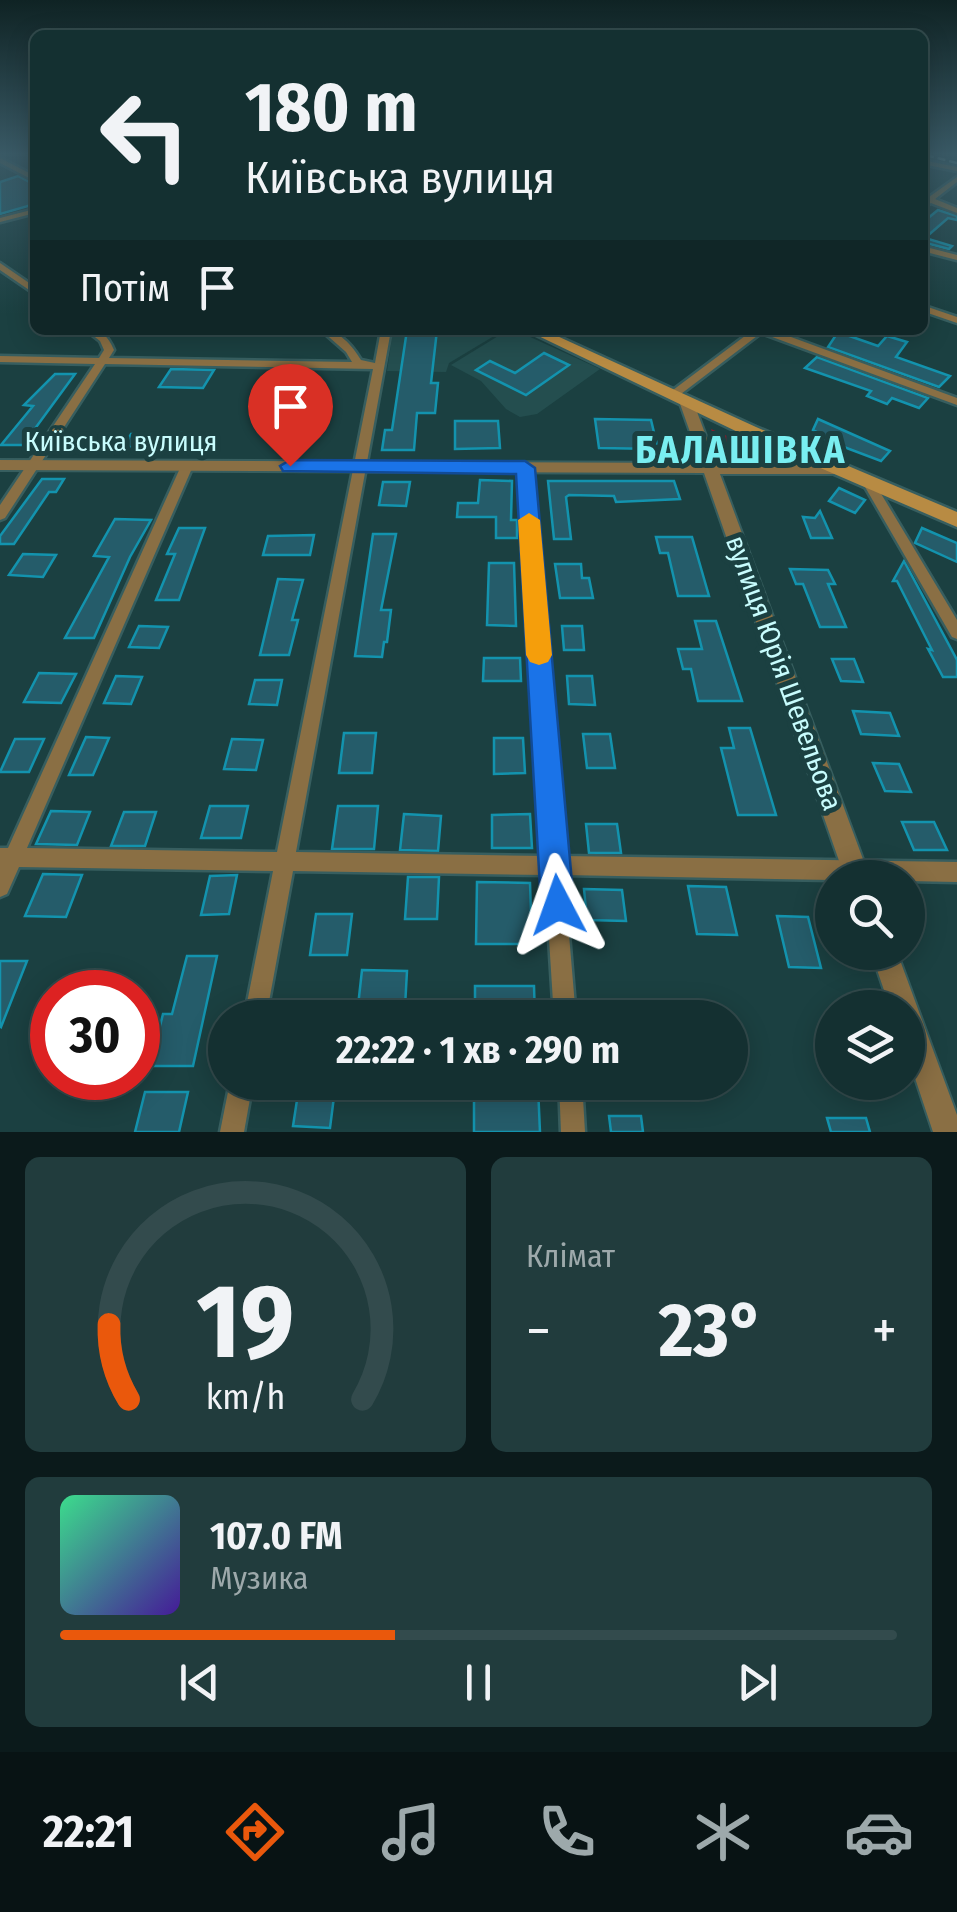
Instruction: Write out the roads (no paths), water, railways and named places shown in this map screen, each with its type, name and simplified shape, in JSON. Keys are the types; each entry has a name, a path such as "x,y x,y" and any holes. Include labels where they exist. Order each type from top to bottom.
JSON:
{"main road":[{"path":"544,335 957,520"}],"street":[{"path":"0,220 30,212"},
{"path":"928,250 957,258"},
{"path":"0,266 30,287"},
{"path":"928,310 957,320"},
{"path":"0,515 109,350 98,335"},
{"path":"332,335 358,362 379,366"},
{"path":"258,1000 385,335"},
{"path":"680,398 755,335"},
{"path":"775,335 957,402"},
{"path":"0,359 379,366"},
{"name":"вулиця Юрія Шевельова","path":"680,398 851,860"},
{"name":"Київська вулиця","path":"0,465 842,469"},
{"path":"0,887 7,857 187,466"},
{"path":"525,468 564,1000"},
{"path":"867,480 957,633"},
{"path":"7,857 815,873"},
{"path":"925,873 957,872"},
{"path":"925,1066 948,1132"},
{"path":"232,1132 238,1100"},
{"path":"571,1100 573,1132"}],"district":[{"name":"БАЛАШІВКА","path":"741,450"}]}
